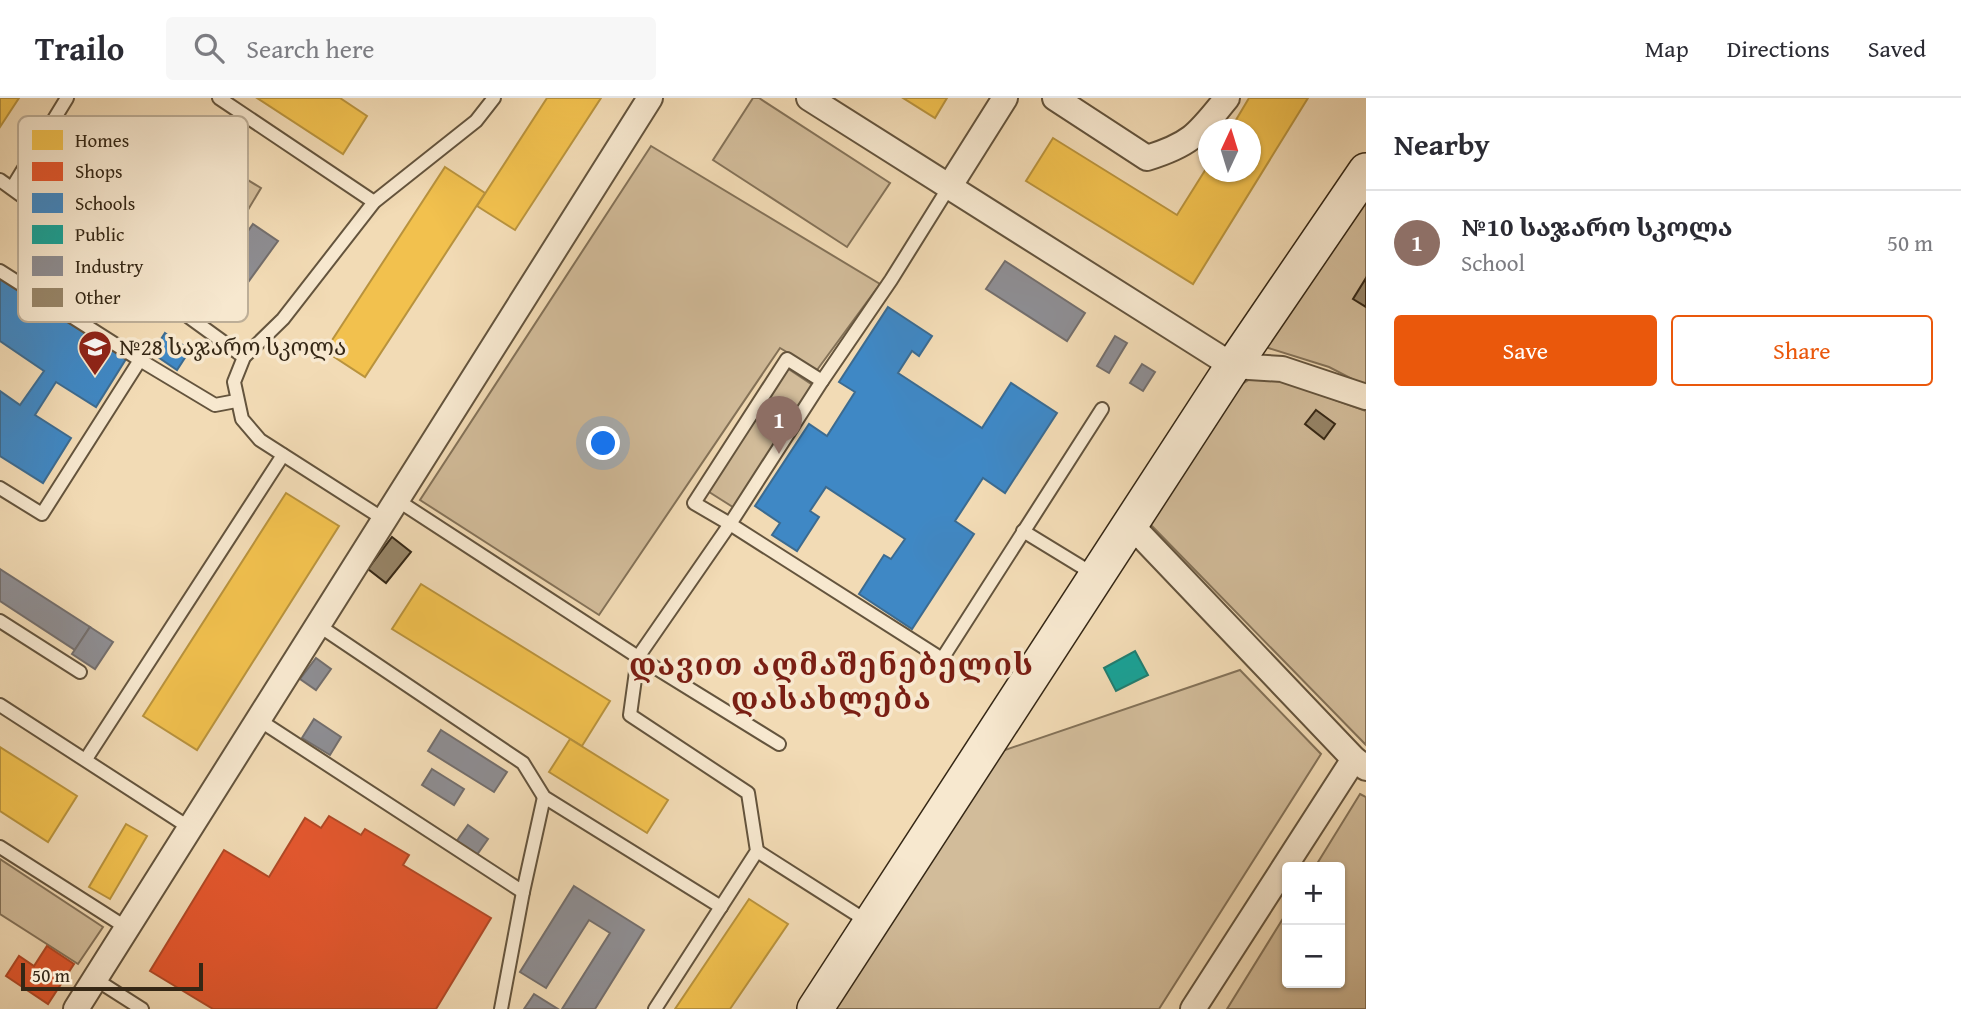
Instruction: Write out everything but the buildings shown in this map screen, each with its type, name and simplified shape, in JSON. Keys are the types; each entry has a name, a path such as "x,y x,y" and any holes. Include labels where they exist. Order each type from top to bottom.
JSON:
{"street":[{"path":"76,1009 650,98"},
{"path":"809,98 1233,366 1282,369 1366,397"},
{"path":"949,187 1004,98"},
{"path":"1055,98 1147,158 1178,148 1200,132 1227,98"},
{"path":"815,1009 1233,366 1364,177"},
{"path":"1130,524 1360,764 1193,1009"}],"lane":[{"path":"56,116 67,98"},
{"path":"219,98 246,116"},
{"path":"494,98 476,121 374,202 283,319 244,358 234,382 242,419 260,440 283,455 391,510 779,744"},
{"path":"248,117 374,202"},
{"path":"12,188 18,178"},
{"path":"0,180 18,192"},
{"path":"656,1009 757,851 748,793 630,715 638,657 730,524 949,187"},
{"path":"0,271 18,282"},
{"path":"80,322 215,405 236,401"},
{"path":"195,322 244,358"},
{"path":"822,381 787,359 694,503 942,659 1102,409"},
{"path":"0,488 42,514 140,360"},
{"path":"86,759 283,455"},
{"path":"1023,531 1097,576"},
{"path":"0,621 80,672"},
{"path":"318,625 523,763 544,797 721,907"},
{"path":"0,705 190,828"},
{"path":"259,720 523,892"},
{"path":"501,1009 544,797"},
{"path":"0,847 127,928"},
{"path":"757,851 871,923"},
{"path":"95,979 142,1009"}],"shaded area":[{"path":"753,98 759,98 890,183 847,247 713,160"},
{"path":"651,146 880,284 817,370 780,348 599,615 420,500"},
{"path":"248,180 261,188 248,210"},
{"path":"1366,202 1366,386 1329,367 1262,346"},
{"path":"784,366 814,386 736,509 706,490"},
{"path":"1260,373 1366,411 1366,745 1148,522 1234,389"},
{"path":"1240,670 1321,754 1159,1009 832,1009 1002,751"},
{"path":"1360,794 1366,797 1366,1009 1227,1009 1282,920 1282,988 1345,988 1345,862 1318,862"},
{"path":"0,859 103,927 78,964 0,914"}],"place":[{"name":"№28 საჯარო სკოლა","path":"95,377"},
{"name":"№10 საჯარო სკოლა","path":"779,454"}],"district":[{"name":"დავით აღმაშენებელის დასახლება","path":"832,682"}]}
